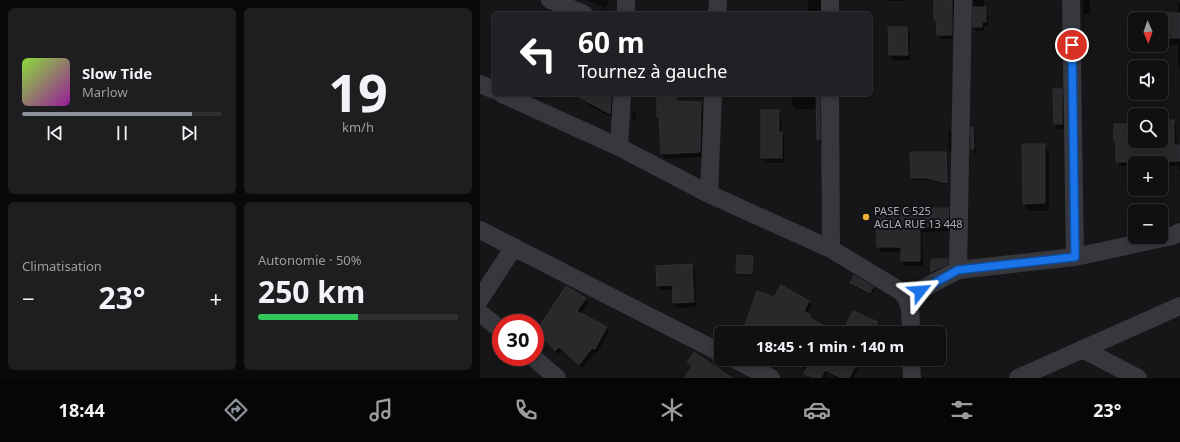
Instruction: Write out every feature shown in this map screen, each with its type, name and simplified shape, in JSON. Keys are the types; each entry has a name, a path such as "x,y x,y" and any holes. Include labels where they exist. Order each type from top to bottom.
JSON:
{"street":[{"path":"550,0 579,12"},
{"path":"626,0 626,12"},
{"path":"717,12 718,0"},
{"path":"830,0 830,12"},
{"path":"958,270 963,0"},
{"path":"1071,0 1075,257"},
{"path":"480,84 492,89"},
{"path":"506,96 619,147 709,194 831,249 902,292 910,305 911,326"},
{"path":"619,147 622,96"},
{"path":"709,194 713,96"},
{"path":"830,96 831,249"},
{"path":"480,230 714,348"},
{"path":"907,298 958,270 1075,257 1172,236 1180,232"},
{"path":"480,299 514,247"},
{"path":"1018,378 1180,306"},
{"path":"480,313 492,323"},
{"path":"1082,350 1138,378"},
{"path":"543,366 557,378"},
{"path":"747,366 770,378"},
{"path":"911,366 912,378"}],"building":[{"path":"934,0 952,0 952,35 937,35 936,20 934,20"},
{"path":"973,7 986,7 986,22 982,22 982,27 973,27"},
{"path":"1168,13 1180,13 1180,38 1168,38"},
{"path":"888,27 907,27 908,55 889,55"},
{"path":"1053,89 1062,89 1062,124 1054,124"},
{"path":"578,96 608,96 611,98 610,114"},
{"path":"816,96 820,96 820,140 817,140"},
{"path":"657,97 676,97 676,101 701,102 700,152 661,154 659,117 657,117"},
{"path":"761,110 779,110 779,132 782,132 782,158 761,158"},
{"path":"1168,120 1174,120 1174,142 1175,145 1180,145 1180,161 1168,161 1168,156 1128,156 1128,162 1116,162 1114,124 1128,124 1128,148 1168,148"},
{"path":"971,127 973,127 974,149 971,149"},
{"path":"1022,144 1045,144 1045,203 1023,204"},
{"path":"910,152 946,152 947,183 927,178 911,178"},
{"path":"949,208 948,226 920,227 920,261 901,261 901,247 877,247 876,209"},
{"path":"737,255 753,256 752,274 736,273"},
{"path":"931,259 948,259 948,264 931,272"},
{"path":"692,264 694,302 673,303 672,285 657,286 656,266"},
{"path":"854,275 873,287 870,293 850,283"},
{"path":"781,285 809,301 804,311 811,315 810,318 824,326 744,326 757,291 774,297"},
{"path":"566,286 586,298 577,311 607,327 595,349 592,348 579,365 559,347 555,351 544,338 544,319"},
{"path":"853,311 878,322 876,326 846,326"},
{"path":"694,352 733,378 684,378 692,366 687,363"},
{"path":"808,366 855,366 849,378 841,378 825,370 821,378 814,378 804,374"}],"place":[{"name":"PASE C 525 AGLA RUE 13 448","path":"866,217"}],"route":[{"path":"920,291 958,270 1075,257 1072,45"}]}
